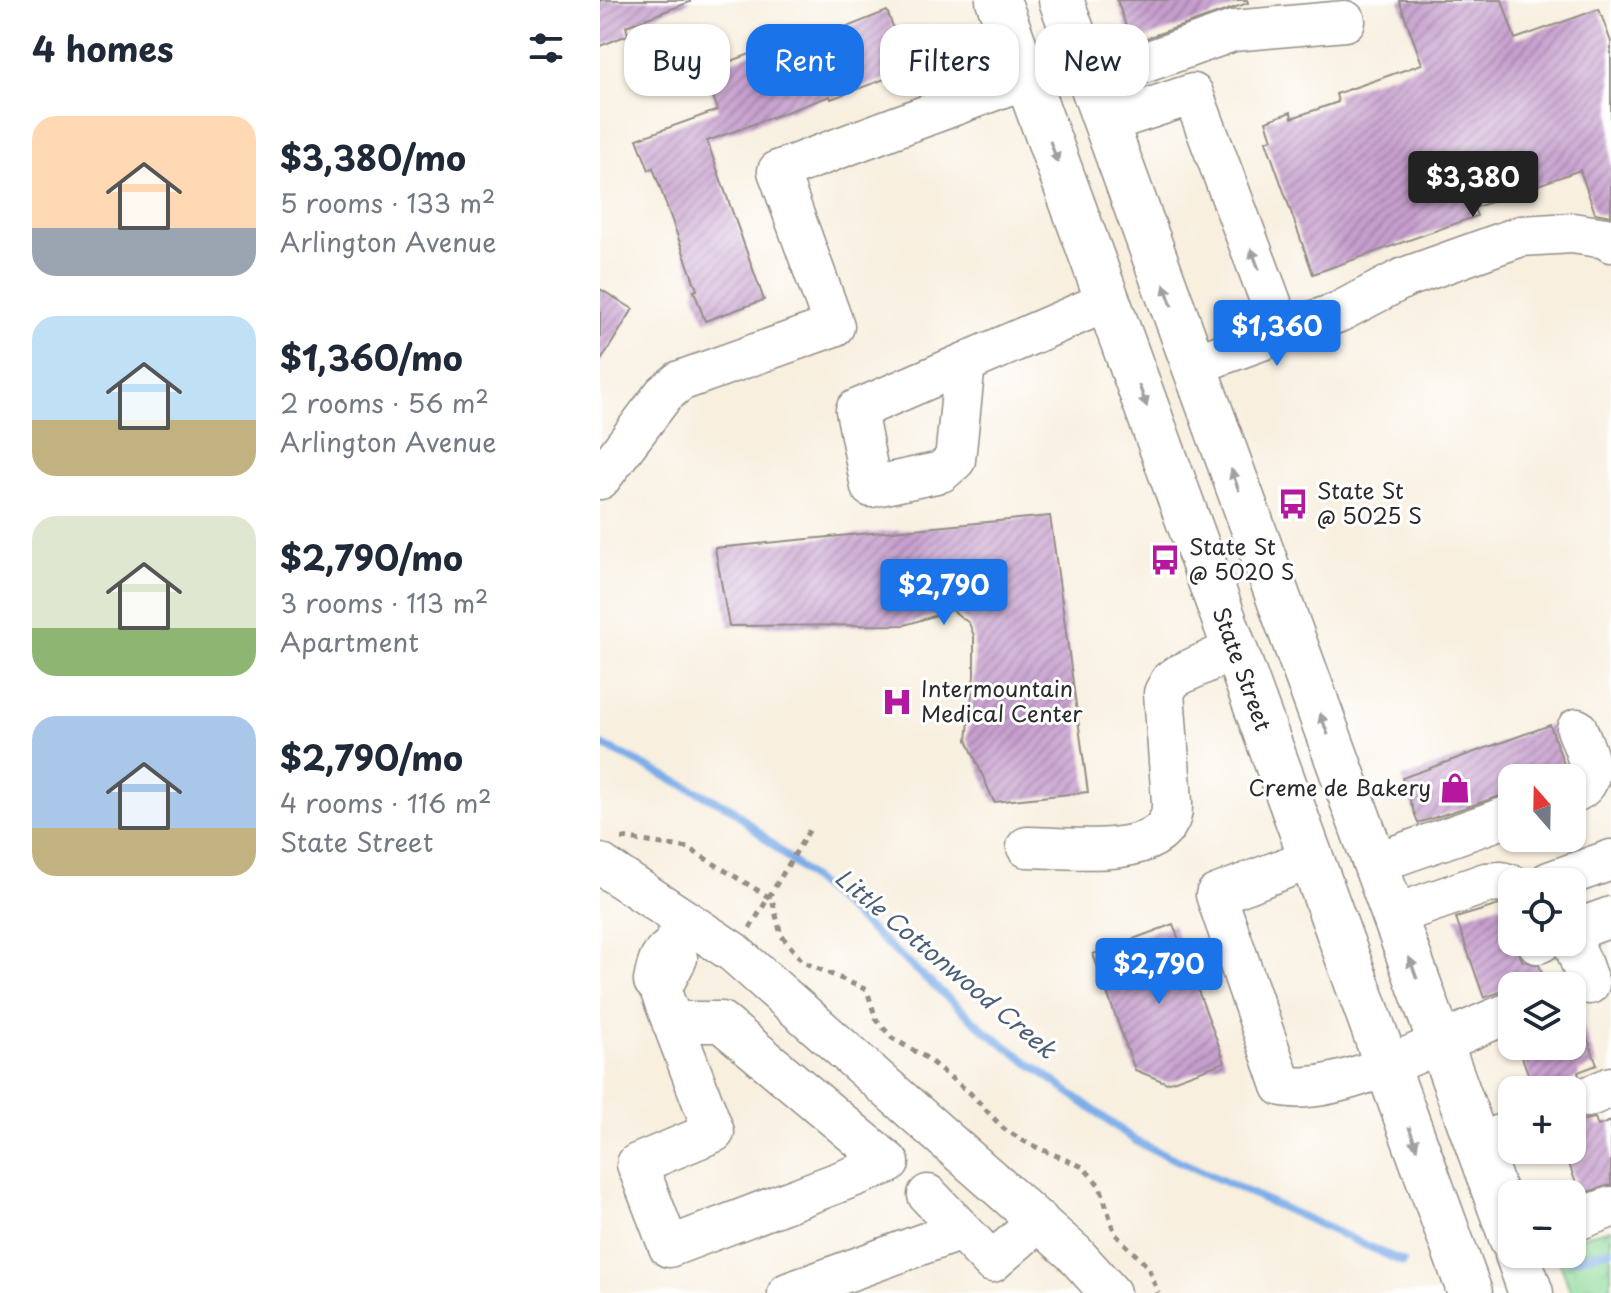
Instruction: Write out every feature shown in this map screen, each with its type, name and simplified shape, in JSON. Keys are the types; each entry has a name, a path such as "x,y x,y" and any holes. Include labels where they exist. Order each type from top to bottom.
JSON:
{"main road":[{"name":"State Street","path":"998,0 1470,1293"},
{"path":"1061,0 1069,24"},
{"path":"1095,96 1440,1042 1495,1137 1502,1180"},
{"path":"1522,1268 1531,1293"}],"street":[{"path":"1149,61 1233,31 1345,21"},
{"path":"600,479 664,394 680,381 834,326 778,171 917,119 1031,91"},
{"path":"1105,123 1193,94 1282,332"},
{"path":"1193,365 1339,312 1404,278 1521,236 1572,233 1593,235 1611,242"},
{"path":"1339,312 1383,309 1523,260 1611,260"},
{"path":"965,363 1108,301"},
{"path":"1027,847 1124,847 1144,841 1163,829 1171,817 1172,802 1164,693 1171,680 1179,675 1235,649"},
{"path":"1577,729 1590,766 1590,780 1586,784"},
{"path":"1375,863 1498,820"},
{"path":"604,850 679,932 733,952 1039,1221 1085,1263 1110,1293"},
{"path":"1312,858 1216,895 1282,1086 1298,1090 1328,1085 1386,1065 1498,1018"},
{"path":"1586,869 1611,860"},
{"path":"1394,915 1486,883 1498,882"},
{"path":"1586,926 1611,917"},
{"path":"672,1022 721,1022 889,1163 669,1247 637,1164 714,1132 672,1022 658,984 654,981 657,963 679,932"},
{"path":"1579,956 1591,984"},
{"path":"928,1195 961,1230 995,1278 1039,1221"},
{"path":"1586,1217 1611,1207"},
{"path":"788,1293 961,1230"}],"path":[{"path":"744,939 810,829"},
{"path":"604,850 688,848 772,899 781,935 803,962 867,990 876,1019 892,1038 925,1057 970,1093 1004,1129 1029,1144 1083,1167 1100,1186 1115,1234 1148,1267 1158,1293"}],"green space":[{"path":"1611,1229 1611,1293 1571,1293 1562,1268 1586,1268 1586,1235"}],"building":[{"path":"600,0 690,0 631,24 624,24 624,37 600,46"},
{"path":"1117,0 1247,0 1248,3 1149,37 1149,24 1125,24"},
{"path":"1399,0 1502,0 1515,39 1599,9 1611,42 1611,216 1595,213 1580,170 1474,208 1477,216 1313,274 1266,141 1272,139 1266,121 1291,112 1292,118 1338,102 1336,94 1422,64"},
{"path":"887,11 892,24 880,24 880,81 864,87 864,24 854,24"},
{"path":"746,56 746,96 830,96 707,141 764,300 705,321 694,291 697,290 653,168 649,170 637,139 718,110 713,96 730,96 730,61"},
{"path":"600,289 633,309 600,362"},
{"path":"1050,516 1088,792 994,802 967,740 974,675 974,636 969,623 952,610 905,625 729,626 715,548"},
{"path":"1550,725 1564,764 1498,764 1498,797 1418,823 1402,778"},
{"path":"1498,905 1498,956 1520,956 1523,961 1539,965 1542,972 1498,972 1498,993 1484,998 1456,918"},
{"path":"1173,924 1225,1062 1167,1083 1135,1070 1093,954"},
{"path":"1586,1034 1597,1065 1578,1072 1578,1076 1529,1076 1523,1060 1586,1060"},
{"path":"1595,1118 1598,1126 1611,1121 1611,1185 1586,1192 1586,1180 1575,1180 1569,1164 1586,1164 1586,1120"}],"waterway":[{"name":"Little Cottonwood Creek","path":"600,744 731,808 988,1033 1137,1142 1403,1262"},
{"name":"Little Cottonwood Creek","path":"1586,1256 1611,1250"}],"place":[{"name":"State St @ 5025 S","path":"1293,504"},
{"name":"State St @ 5020 S","path":"1165,560"},
{"name":"Intermountain Medical Center","path":"897,702"},
{"name":"Creme de Bakery","path":"1455,788"}]}
